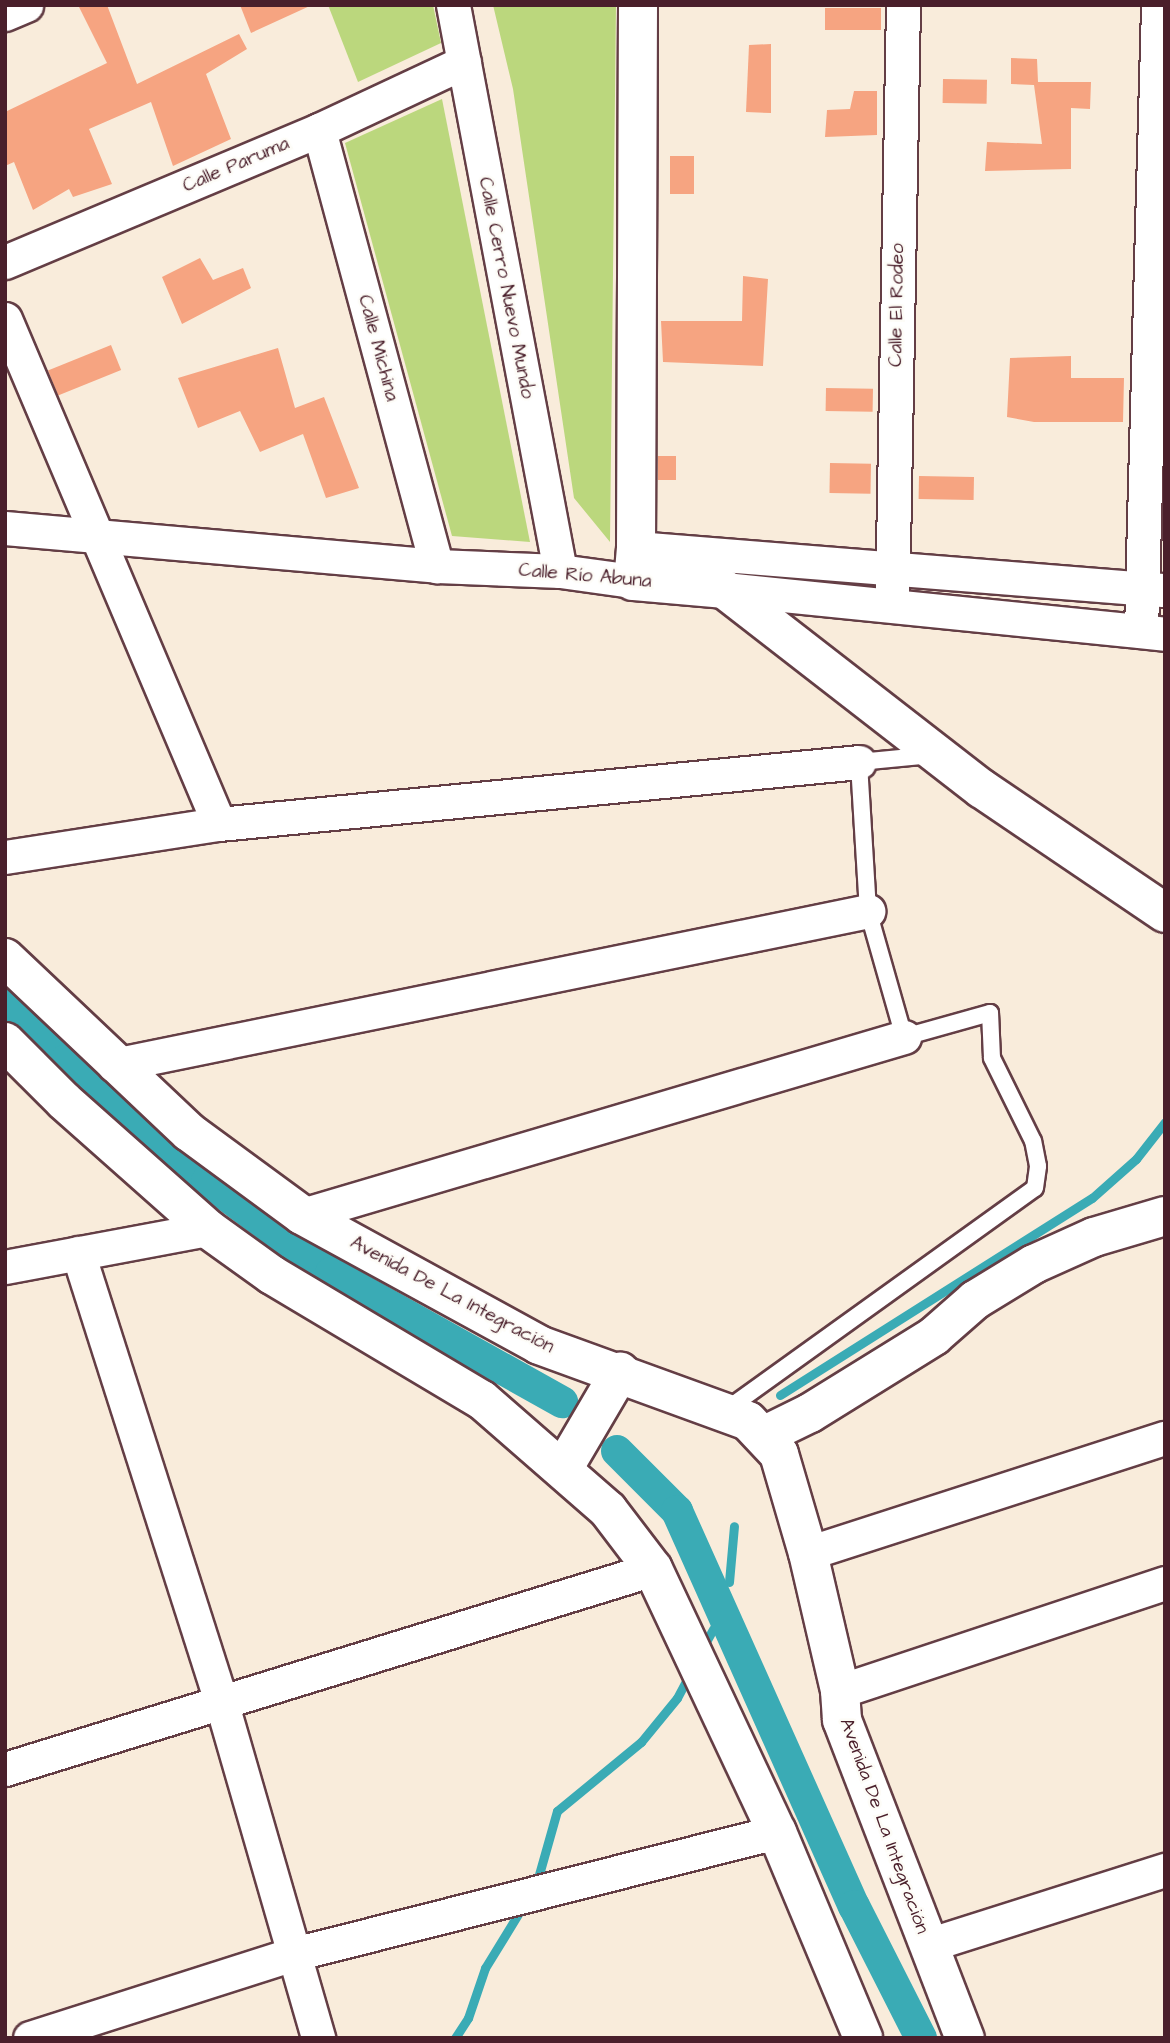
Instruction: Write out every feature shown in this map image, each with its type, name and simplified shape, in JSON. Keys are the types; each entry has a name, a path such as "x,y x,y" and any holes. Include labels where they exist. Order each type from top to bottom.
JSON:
{"main road":[{"path":"635,564 638,5"},
{"name":"Calle Río Abuna","path":"635,564 724,589"},
{"path":"724,589 938,755 1165,913"},
{"name":"Avenida De La Integración","path":"5,958 114,1065 189,1132 302,1215 540,1345 726,1410 748,1421 763,1436 779,1454 808,1553 840,1691 842,1720 965,2038"},
{"path":"5,1042 64,1101 208,1229 272,1275 482,1400 608,1510 653,1569 777,1832 863,2038"},
{"path":"763,1436 810,1413 934,1336 975,1300 1034,1264 1094,1237 1165,1216"},
{"path":"563,1469 620,1372"}],"street":[{"path":"5,14 26,5"},
{"name":"Calle Cerro Nuevo Mundo","path":"453,5 560,571"},
{"name":"Calle El Rodeo","path":"892,604 903,5"},
{"path":"1153,632 1160,89 1158,5"},
{"name":"Calle Paruma","path":"5,262 319,130 464,62"},
{"name":"Calle Michina","path":"319,130 437,566"},
{"path":"5,319 219,824"},
{"name":"Calle Río Abuna","path":"5,528 437,566 560,571 635,564"},
{"path":"635,564 892,569 1153,590"},
{"name":"Calle Río Abuna","path":"724,589 1153,632"},
{"path":"5,857 219,824 859,762"},
{"path":"114,1065 868,911"},
{"path":"302,1215 904,1037"},
{"path":"5,1266 208,1229"},
{"path":"78,1253 222,1701 318,2038"},
{"path":"808,1553 1165,1438"},
{"path":"5,1769 653,1569"},
{"path":"840,1691 1165,1583"},
{"path":"30,2038 294,1954 777,1832"},
{"path":"928,1945 1165,1870"}],"lane":[{"path":"726,1410 1035,1188 1038,1166 1033,1141 992,1058 990,1013 904,1037 868,911 859,762 938,755"}],"green space":[{"path":"328,5 433,5 441,43 358,82"},
{"path":"493,5 616,5 610,542 574,498 513,89"},
{"path":"442,99 530,542 452,536 345,143"}],"building":[{"path":"78,5 107,5 137,84 239,34 247,49 206,74 231,139 173,166 151,102 89,129 112,184 73,197 69,189 33,210 14,162 5,166 5,112 107,63"},
{"path":"240,5 312,5 251,33"},
{"path":"825,8 881,8 881,30 825,30"},
{"path":"771,44 771,113 746,112 749,45"},
{"path":"1011,58 1037,59 1038,82 1091,82 1090,109 1071,108 1071,169 985,171 987,142 1042,144 1034,85 1011,84"},
{"path":"943,79 987,80 987,104 943,103"},
{"path":"854,91 877,91 877,135 825,137 827,110 850,109"},
{"path":"670,156 694,156 694,194 670,194"},
{"path":"200,258 213,280 243,268 251,288 182,324 162,277"},
{"path":"743,276 768,279 763,366 663,362 661,321 742,321"},
{"path":"111,345 121,370 58,396 48,370"},
{"path":"278,348 295,408 324,397 359,488 326,498 303,434 260,452 240,411 198,428 178,378"},
{"path":"1071,356 1071,378 1124,378 1123,422 1034,422 1007,417 1010,358"},
{"path":"826,388 873,389 873,412 826,411"},
{"path":"658,456 676,456 676,480 658,480"},
{"path":"830,463 871,464 870,494 829,493"},
{"path":"919,476 974,477 974,500 919,499"}],"waterway":[{"path":"5,999 65,1061 207,1181 331,1273 562,1402"},
{"path":"780,1395 1092,1198 1136,1159 1165,1122"},
{"path":"617,1451 677,1511 854,1906 921,2038"},
{"path":"729,1582 734,1526"},
{"path":"702,1649 713,1629"},
{"path":"536,1885 557,1811 641,1742 677,1698 690,1674"},
{"path":"455,2038 468,2018 485,1968 523,1906"}]}
